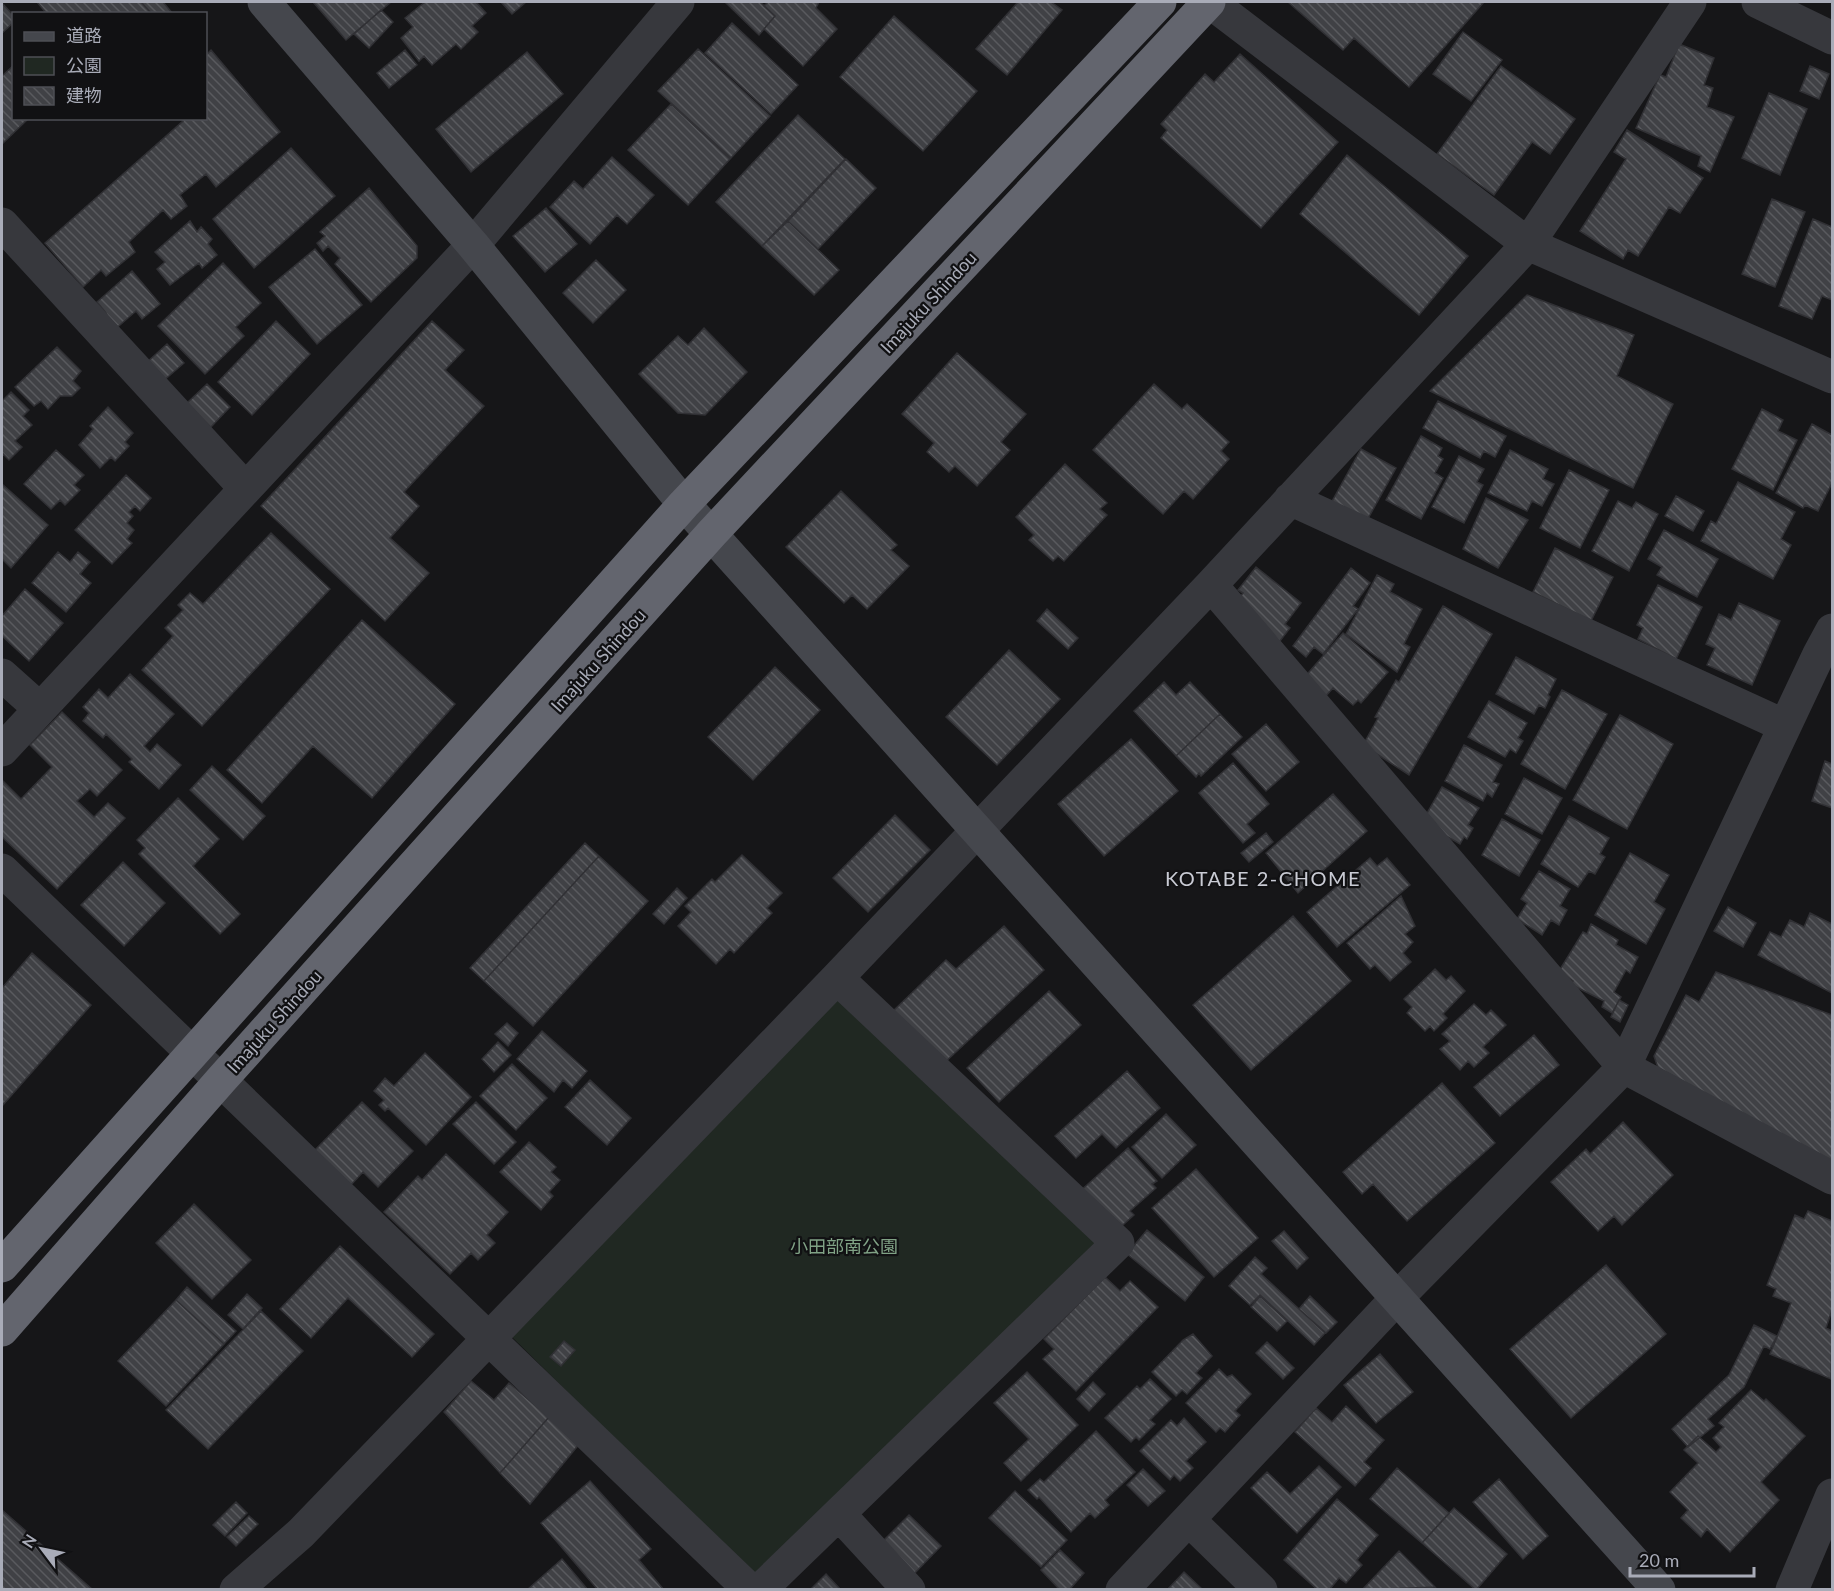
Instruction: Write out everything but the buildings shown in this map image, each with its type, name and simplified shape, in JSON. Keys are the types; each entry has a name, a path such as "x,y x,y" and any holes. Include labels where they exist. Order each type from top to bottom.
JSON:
{"highway":[{"path":"2,1266 684,504 1160,2"},
{"name":"Imajuku Shindou","path":"2,1330 221,1080 712,533 1209,2"}],"street":[{"path":"264,2 473,245 684,504 1659,1590"},
{"path":"2,750 473,245 678,2"},
{"path":"1209,2 1528,244 1833,377"},
{"path":"236,1590 301,1533 837,978 1211,585 1528,244 1690,2"},
{"path":"1758,2 1833,38"},
{"path":"2,224 245,488"},
{"path":"1290,499 1785,726"},
{"path":"1211,585 1624,1067 1833,1178"},
{"path":"1122,1590 1398,1297 1624,1067 1785,726 1833,630"},
{"path":"2,675 40,709"},
{"path":"2,870 750,1590"},
{"path":"760,1590 1118,1243 837,978"},
{"path":"1791,1590 1833,1495"},
{"path":"839,1514 909,1590"},
{"path":"1190,1520 1261,1590"}],"green space":[{"name":"小田部南公園","path":"838,996 1100,1242 757,1579 511,1336"}],"district":[{"name":"KOTABE 2-CHOME","path":"1263,878"}]}
